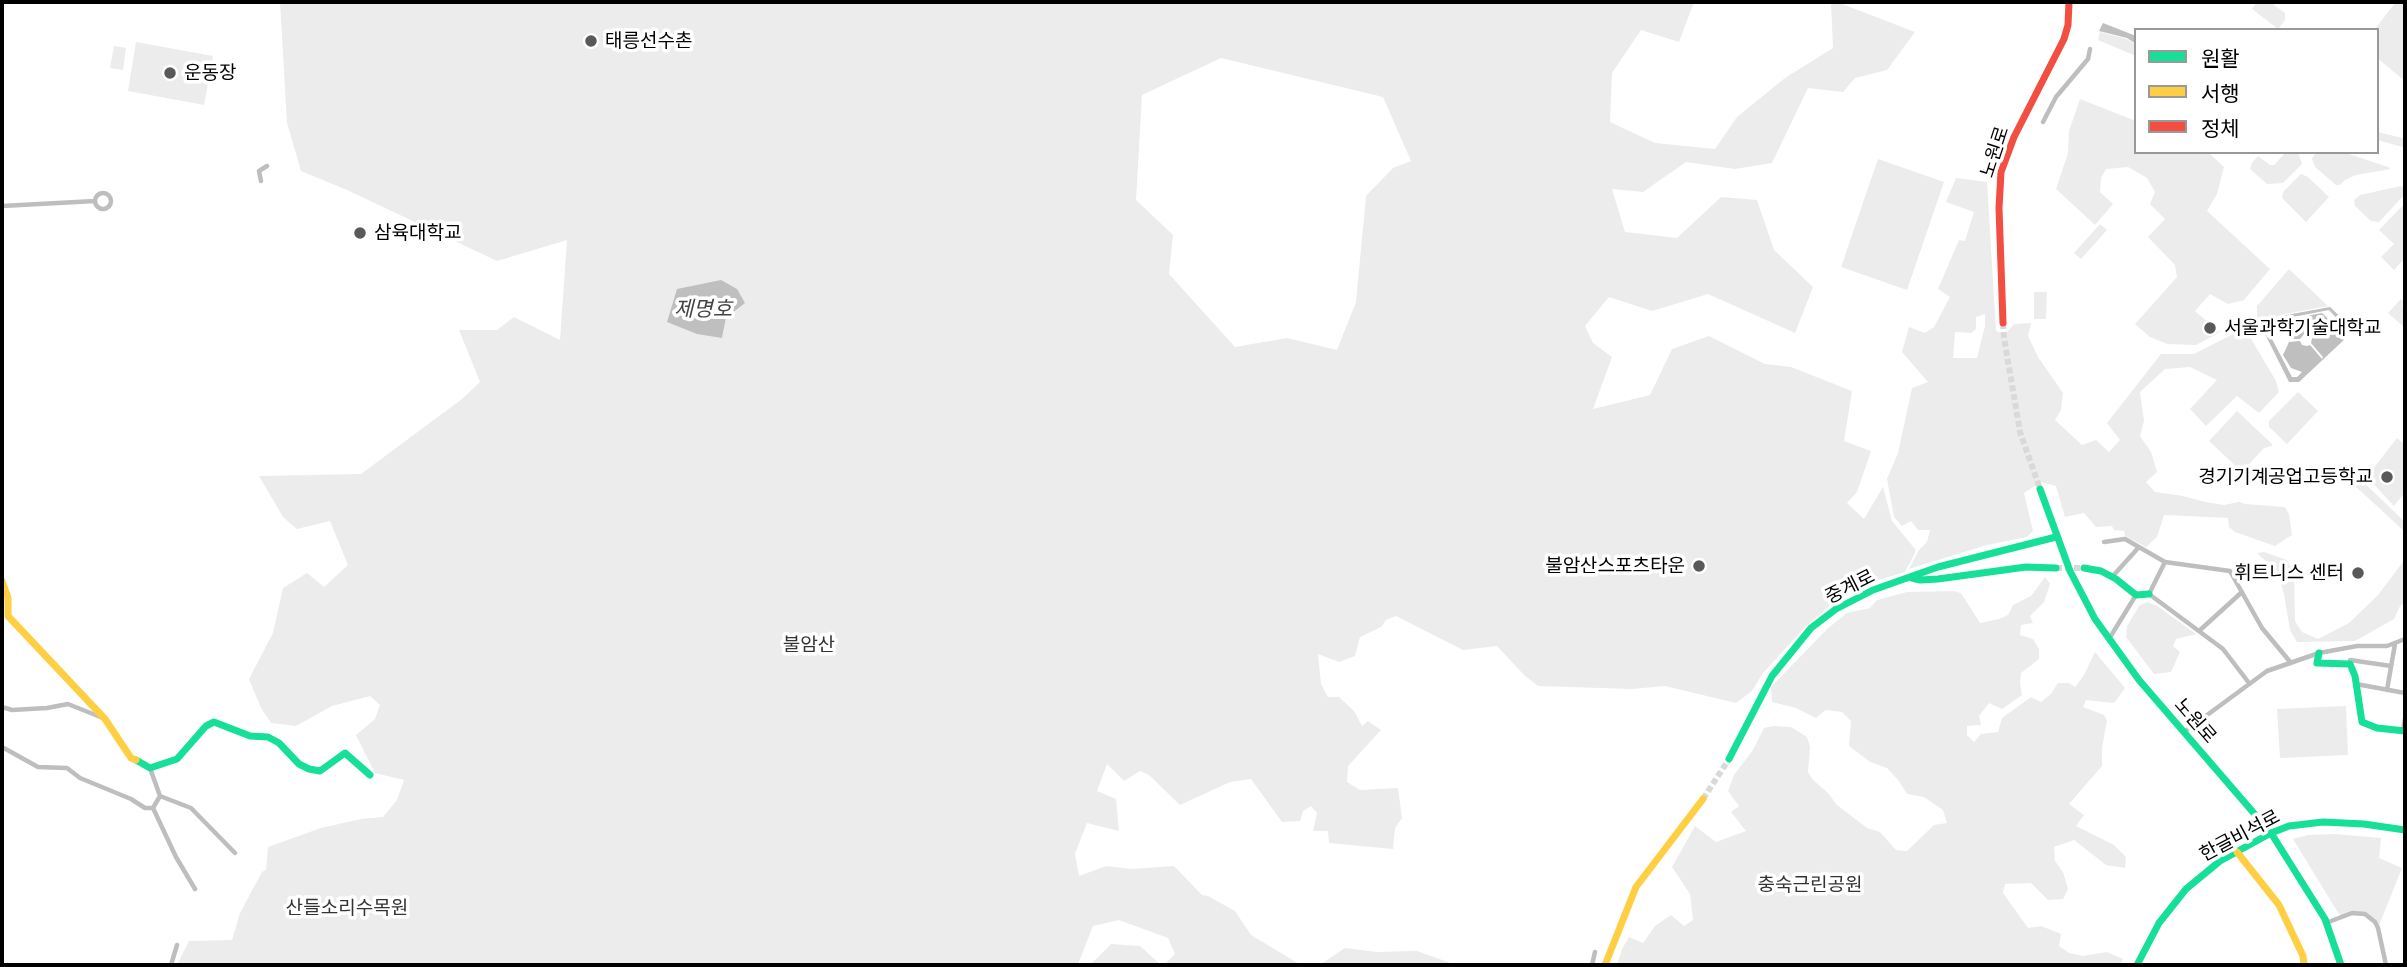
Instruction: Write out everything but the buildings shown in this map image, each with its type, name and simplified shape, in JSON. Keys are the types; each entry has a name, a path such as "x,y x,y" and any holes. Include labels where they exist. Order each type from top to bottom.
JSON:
{"street":[{"name":"노원로","path":"2003,323 1999,208 2001,172 2014,136 2064,39 2068,25 2068,2"},
{"path":"2043,122 2056,97 2088,59 2090,49"},
{"path":"261,181 259,171 267,166"},
{"path":"2,206 95,201"},
{"name":"노원로","path":"2040,489 2070,571 2095,619 2139,680 2271,833 2326,923 2341,965"},
{"name":"중계로","path":"1729,759 1772,676 1811,628 1836,609 1873,590 1945,565 2056,537"},
{"path":"2105,542 2126,539 2165,562 2230,571 2262,628 2291,663"},
{"path":"2112,577 2139,547"},
{"path":"2149,594 2165,562"},
{"path":"1912,578 1938,579 2026,567 2056,568"},
{"path":"2084,568 2112,577 2136,595 2149,594 2222,649 2249,683"},
{"path":"2,581 8,598 8,616 105,719 131,758 150,768 160,796 191,808 235,853"},
{"path":"2199,631 2242,593"},
{"path":"2109,639 2136,595"},
{"path":"2184,733 2267,671 2319,653 2349,647 2387,646 2405,639"},
{"path":"2387,690 2395,644"},
{"path":"2349,647 2362,722 2377,728 2404,731 2405,719"},
{"path":"2319,653 2317,663 2350,662 2391,666"},
{"path":"2356,684 2405,693"},
{"path":"2,707 12,710 68,704 105,719"},
{"path":"150,768 177,759 206,726 214,722 250,736 268,737 299,764 309,769 320,771 345,753 369,775"},
{"path":"2,747 38,767 66,768 80,778 131,799 145,808 153,808"},
{"path":"153,808 160,796"},
{"path":"1605,965 1636,887 1703,799"},
{"path":"153,808 176,858 195,889"},
{"name":"한글비석로","path":"2137,965 2160,923 2186,889 2214,865 2271,833 2289,826 2323,822 2346,822 2405,830"},
{"path":"2237,852 2279,905 2303,956 2304,965"},
{"path":"2326,923 2352,913 2365,914 2378,928 2386,965"},
{"path":"171,965 177,945"},
{"path":"1592,965 1595,952"}],"green space":[{"name":"불암산","path":"280,2 1694,2 1679,42 1641,30 1612,73 1610,122 1655,143 1715,149 1737,117 1785,78 1833,48 1831,2 1837,2 1915,32 1887,70 1855,78 1843,92 1808,88 1772,163 1735,169 1686,162 1643,192 1612,189 1625,232 1677,238 1721,197 1757,200 1774,250 1813,287 1795,333 1708,294 1652,311 1609,297 1585,326 1593,343 1612,357 1593,409 1650,395 1672,349 1709,336 1765,364 1791,367 1852,391 1844,441 1871,451 1857,492 1847,503 1864,519 1883,487 1892,521 1915,549 1915,553 1905,572 1856,587 1840,597 1806,626 1763,673 1752,691 1736,703 1665,686 1632,689 1538,686 1497,646 1463,650 1396,616 1360,637 1355,656 1339,662 1318,654 1321,684 1328,697 1339,697 1354,711 1362,726 1368,721 1381,730 1348,766 1347,782 1360,790 1398,788 1402,818 1395,828 1393,849 1329,843 1328,831 1313,831 1317,813 1311,806 1303,811 1300,821 1282,822 1251,779 1230,782 1180,805 1149,775 1140,771 1124,781 1107,764 1097,791 1116,799 1119,831 1087,823 1075,854 1079,876 1106,866 1131,869 1174,866 1202,895 1235,911 1251,935 1301,965 1164,965 1175,954 1168,938 1119,920 1093,926 1078,964 1090,965 177,965 189,941 232,940 240,913 262,872 266,870 268,847 321,828 383,817 397,800 404,780 375,773 356,735 375,719 380,705 370,696 332,706 296,726 271,723 261,708 249,679 273,633 283,588 307,573 324,587 348,565 330,521 297,529 283,517 259,476 361,474 462,399 480,382 459,330 497,330 514,317 560,340 567,240 497,261 301,171 287,123","holes":["1221,58 1383,97 1411,161 1393,168 1366,196 1356,302 1337,350 1287,338 1235,347 1169,274 1173,235 1136,200 1142,95","721,280 745,303 726,318 722,338"]},
{"path":"2257,2 2270,2 2285,13 2285,20 2277,28 2252,9"},
{"path":"2396,2 2405,2 2405,81 2379,60 2379,28 2376,28"},
{"path":"2100,32 2127,39 2134,44 2134,55 2098,40"},
{"name":"운동장","path":"136,42 213,56 204,105 128,91"},
{"path":"114,46 126,48 123,70 110,68"},
{"path":"2080,99 2134,120 2134,154 2210,154 2224,167 2217,194 2207,211 2270,269 2244,300 2228,304 2210,294 2195,311 2219,332 2230,322 2232,324 2215,335 2196,345 2167,344 2150,337 2135,324 2177,277 2175,265 2148,237 2165,219 2150,204 2155,192 2147,178 2128,167 2106,169 2101,178 2100,192 2113,204 2095,225 2056,189 2068,153 2069,131"},
{"path":"2379,132 2403,138 2403,147 2379,141"},
{"path":"2284,154 2299,154 2302,164 2283,183 2267,184 2250,169 2258,156 2274,165"},
{"path":"2349,154 2391,169 2356,175 2336,185 2315,167 2312,159 2314,155"},
{"path":"1878,159 1944,182 1907,290 1841,267"},
{"path":"2301,174 2308,177 2329,197 2306,222 2282,198 2283,192"},
{"path":"1956,178 1987,182 1996,331 2005,334 2014,324 2031,323 2028,336 2038,357 2063,393 2061,410 2055,420 2082,445 2096,440 2109,452 2120,440 2107,423 2161,354 2194,354 2246,330 2276,381 2279,392 2259,413 2237,396 2206,426 2190,409 2217,380 2190,367 2165,369 2140,392 2144,421 2140,436 2151,452 2157,472 2146,482 2155,492 2205,502 2224,505 2239,502 2285,507 2289,514 2292,535 2275,546 2235,532 2229,527 2228,518 2164,515 2157,537 2146,547 2125,536 2124,531 2114,530 2112,526 2096,527 2084,513 2065,517 2056,486 2041,482 2024,493 2033,531 2027,537 1987,545 1909,569 1919,550 1927,542 1930,530 1918,530 1911,521 1902,526 1894,517 1887,479 1898,453 1912,388 1928,382 1902,352 1909,327 1925,333 1934,327 1950,297 1938,289 1959,240 1965,241 1974,212 1946,202","holes":["1985,314 1985,326 1977,358 1953,358 1955,332 1971,333 1976,329 1976,317"]},
{"path":"2401,186 2405,188 2405,194 2379,222 2371,221 2355,206 2354,200 2360,195"},
{"path":"2405,203 2405,258 2394,270 2381,257 2394,244 2379,230"},
{"path":"2100,224 2107,230 2081,259 2074,253"},
{"path":"2289,269 2328,306 2280,315 2266,338 2257,323 2257,306"},
{"path":"2034,292 2047,292 2046,319 2034,319"},
{"path":"2401,299 2405,308 2405,328 2388,313"},
{"path":"2298,392 2318,411 2287,444 2269,427 2269,421"},
{"path":"2237,411 2272,444 2264,448 2242,472 2209,441"},
{"name":"경기기계공업고등학교","path":"2397,438 2405,445 2405,492 2394,506 2370,480 2369,474"},
{"path":"2354,473 2405,522 2405,532 2353,484"},
{"path":"2264,552 2287,560 2294,575 2295,621 2302,632 2318,639 2349,623 2378,595 2405,559 2405,602 2394,619 2355,641 2297,642 2290,630 2277,571 2257,553"},
{"name":"충숙근린공원","path":"2045,577 2050,584 2044,602 2030,616 2033,623 2021,625 2020,635 2033,639 2039,649 2039,659 2021,673 2022,695 2002,709 1989,703 1979,716 1981,725 1967,726 1967,735 1974,742 1981,734 1998,732 2002,718 2031,697 2041,702 2051,694 2058,683 2069,683 2075,687 2095,652 2125,688 2114,703 2086,700 2083,707 2104,715 2107,720 2102,766 2069,804 2084,815 2076,826 2114,845 2126,857 2125,868 2106,865 2074,840 2054,847 2055,861 2063,872 2068,889 2063,899 2048,900 2031,883 2005,884 2003,893 2028,928 2041,926 2061,934 2059,946 2069,953 2083,956 2107,952 2123,959 2120,965 1617,965 1629,937 1643,943 1655,926 1671,915 1684,926 1693,920 1690,894 1672,867 1695,826 1716,842 1746,831 1731,812 1739,806 1728,791 1734,775 1753,750 1764,728 1791,727 1807,737 1810,747 1808,772 1813,780 1837,805 1867,828 1880,832 1896,850 1907,851 1934,825 1947,823 1943,810 1924,797 1907,794 1887,768 1870,762 1849,746 1851,721 1842,712 1826,710 1816,718 1796,708 1772,702 1771,687 1827,629 1847,613 1870,608 1877,600 1907,592 1953,591 1961,593 1980,623 2008,615 2013,605 2031,596"},
{"path":"2147,602 2157,606 2196,634 2176,639 2173,646 2180,652 2171,672 2154,674 2126,637 2127,626 2139,606"},
{"path":"2346,706 2348,755 2280,758 2277,709"},
{"path":"2335,834 2381,838 2379,858 2402,868 2378,928 2365,914 2341,916 2293,839 2308,835"},
{"path":"1111,944 1140,946 1161,965 1090,965"},
{"path":"1345,948 1377,952 1417,951 1456,965 1310,965 1321,964"}],"water":[{"path":"2103,23 2134,35 2134,43 2127,38 2099,31"},
{"name":"제명호","path":"721,280 737,289 745,303 726,318 722,338 697,334 667,322 677,289"},
{"path":"2330,307 2348,324 2347,337 2299,382 2289,382 2267,338 2281,316"}],"pier":[{"path":"2329,310 2344,326 2344,334 2322,313 2306,316 2306,334 2312,338 2311,343 2323,357 2322,359 2310,345 2302,345 2300,341 2289,342 2283,355 2291,368 2302,372 2297,377 2292,377 2272,339 2283,319","holes":["2304,317 2304,334 2300,339 2289,339 2289,319"]}],"tunnel":[{"path":"2003,323 2020,432 2040,489"},
{"path":"2056,568 2084,568"},
{"path":"1703,799 1729,759"}],"traffic: fast":[{"path":"2040,489 2070,571 2095,619 2139,680 2271,833 2325,919 2341,965"},
{"path":"1729,759 1772,676 1811,628 1836,609 1873,590 1938,567 2056,537"},
{"path":"1912,578 1938,579 2026,567 2056,568"},
{"path":"2084,568 2101,571 2136,595 2149,594"},
{"path":"2319,653 2317,663 2350,664 2355,676 2362,722 2377,728 2405,731"},
{"path":"136,760 150,768 177,759 206,726 214,722 250,736 268,737 279,743 299,764 309,769 320,771 345,753 370,775"},
{"path":"2137,965 2159,923 2186,889 2220,861 2271,833 2289,826 2323,822 2405,830"}],"traffic: slow":[{"path":"2,581 8,598 8,616 105,719 131,758 136,760"},
{"path":"1605,965 1636,887 1703,799"},
{"path":"2237,852 2279,905 2303,956 2304,965"}],"traffic: jam":[{"path":"2003,323 1999,208 2001,172 2014,137 2064,39 2069,2"}],"place":[{"name":"태릉선수촌","path":"591,41"},
{"name":"운동장","path":"170,73"},
{"name":"삼육대학교","path":"360,233"},
{"name":"서울과학기술대학교","path":"2210,328"},
{"name":"경기기계공업고등학교","path":"2387,477"},
{"name":"불암산스포츠타운","path":"1699,566"},
{"name":"휘트니스 센터","path":"2358,573"}],"park label":[{"name":"산들소리수목원","path":"347,908"}]}
